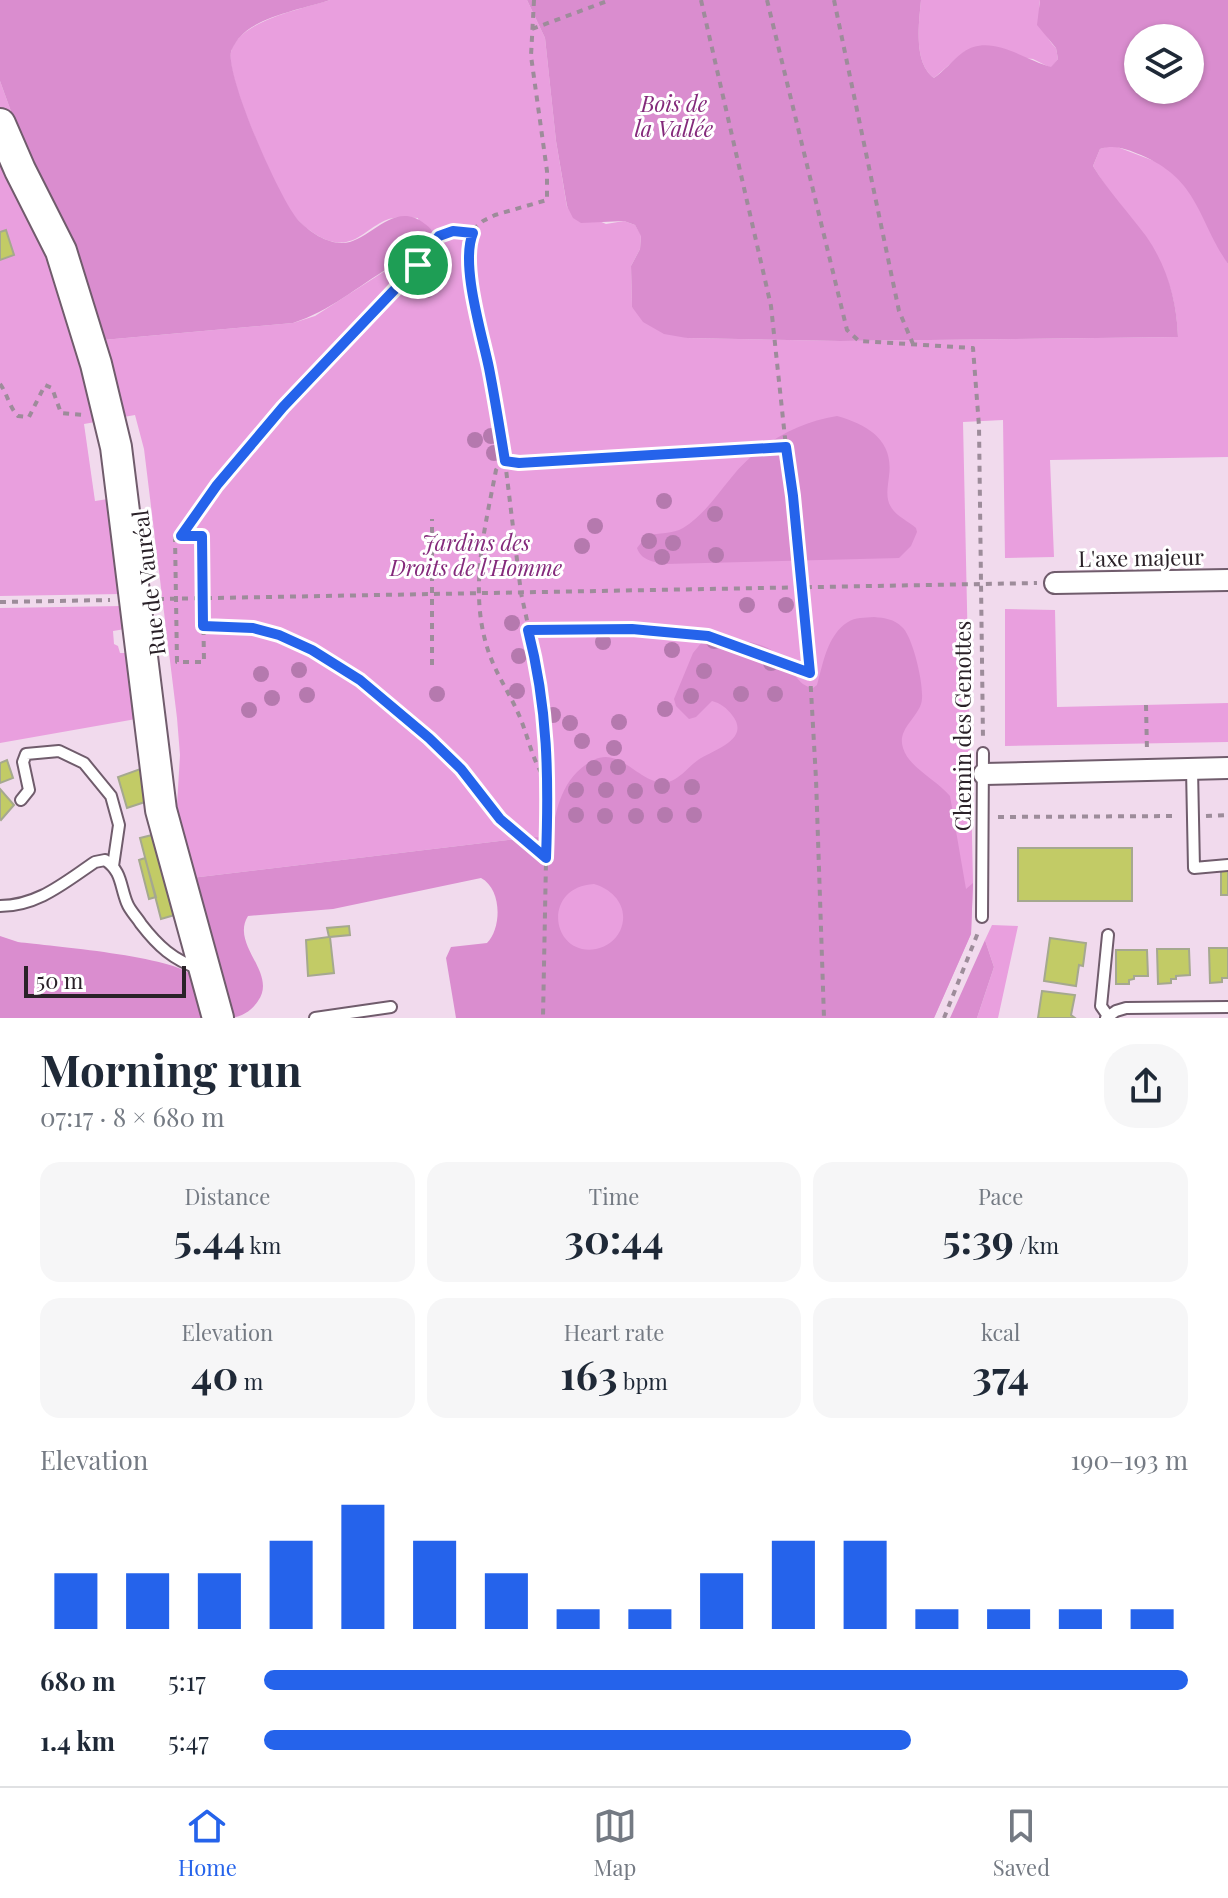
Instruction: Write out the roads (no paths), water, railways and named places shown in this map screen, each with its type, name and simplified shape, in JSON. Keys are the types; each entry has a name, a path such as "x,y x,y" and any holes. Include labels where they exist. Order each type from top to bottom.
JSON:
{"street":[{"name":"Rue de Vauréal","path":"0,124 61,251 96,364 153,599"},
{"name":"Rue de Vauréal","path":"96,364 129,430 153,599 161,810 218,1018"},
{"name":"L'axe majeur","path":"1055,583 1228,580"},
{"path":"984,774 1228,768"}],"lane":[{"path":"21,800 29,790 23,762 26,754 59,751 84,763 111,796 119,825 113,866"},
{"name":"Chemin des Genottes","path":"982,917 983,753"},
{"path":"1192,769 1194,868 1228,865"},
{"path":"0,906 17,906 39,899 95,862 105,860 119,875 128,906 158,945 179,962 205,971"},
{"path":"1108,935 1101,1006 1107,1017 1126,1008 1228,1007"},
{"path":"315,1018 391,1007"}],"park label":[{"name":"Bois de la Vallée","path":"674,116"},
{"name":"Jardins des Droits de l'Homme","path":"476,554"}]}
